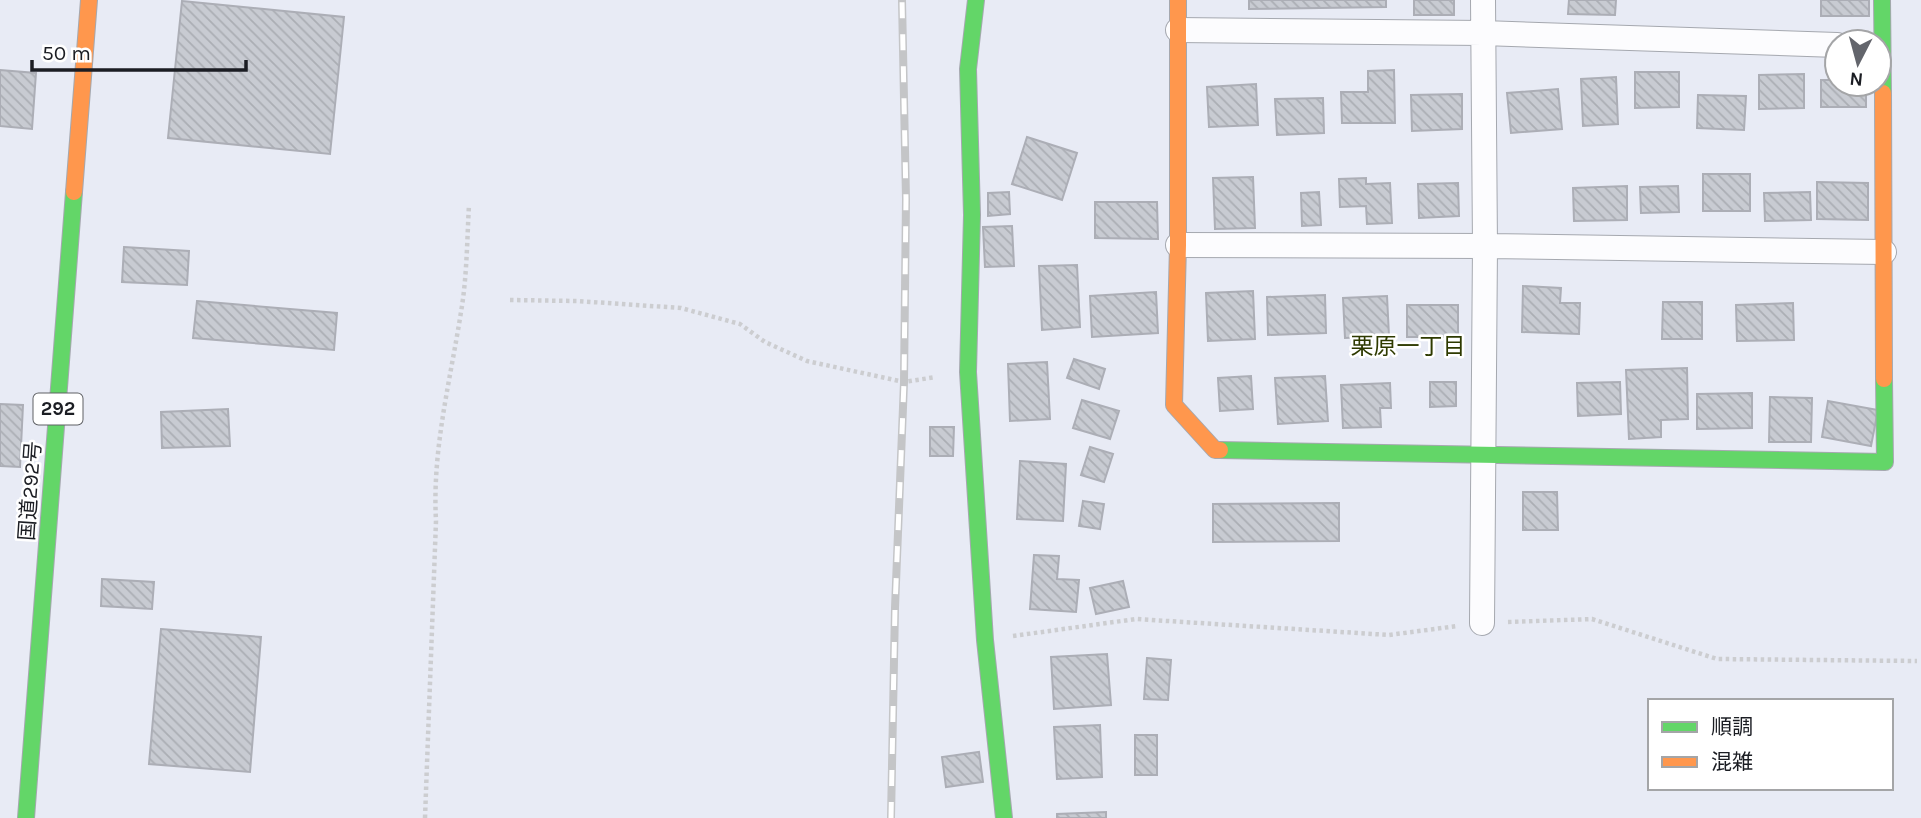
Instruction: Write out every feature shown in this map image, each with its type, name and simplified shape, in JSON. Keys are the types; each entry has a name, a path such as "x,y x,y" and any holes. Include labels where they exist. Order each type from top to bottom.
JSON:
{"main road":[{"name":"国道292号","path":"26,818 89,0"},
{"path":"976,0 968,69 972,215 968,372 985,640 1004,818"},
{"path":"1178,0 1178,244 1174,405 1215,450 1885,462 1881,98"},
{"path":"1881,28 1882,0"}],"street":[{"path":"1482,623 1485,246 1483,0"},
{"path":"1178,30 1483,33 1823,45"},
{"path":"1178,244 1884,252"}],"path":[{"path":"425,818 436,521 434,490 442,421 462,309 469,205"},
{"path":"510,300 577,301 681,308 740,324 765,342 807,361 904,382 968,372"},
{"path":"985,640 1136,619 1389,635 1482,623 1592,619 1717,659 1917,661"}],"building":[{"path":"1249,0 1386,0 1386,7 1249,9"},
{"path":"1414,0 1454,0 1454,15 1414,15"},
{"path":"1569,0 1616,0 1615,15 1568,14"},
{"path":"1821,0 1869,0 1869,16 1821,16"},
{"path":"182,1 344,17 330,154 168,138"},
{"path":"0,70 36,73 32,129 0,126"},
{"path":"1394,70 1395,123 1342,123 1341,92 1368,92 1368,71"},
{"path":"1635,72 1679,72 1679,107 1635,108"},
{"path":"1804,74 1804,108 1759,109 1759,75"},
{"path":"1616,77 1618,124 1583,126 1581,79"},
{"path":"1821,80 1823,98 1866,98 1866,107 1821,107"},
{"path":"1256,84 1258,125 1209,127 1207,87"},
{"path":"1558,89 1562,129 1511,133 1507,93"},
{"path":"1462,94 1462,129 1412,131 1411,95"},
{"path":"1698,95 1746,96 1744,130 1697,128"},
{"path":"1323,98 1324,133 1277,135 1275,99"},
{"path":"1027,137 1077,153 1062,200 1012,184"},
{"path":"1703,174 1750,174 1750,211 1703,211"},
{"path":"1253,177 1255,228 1215,229 1213,178"},
{"path":"1366,178 1366,184 1390,183 1392,223 1367,224 1366,206 1340,207 1339,179"},
{"path":"1817,182 1868,183 1868,220 1817,219"},
{"path":"1458,183 1459,216 1419,218 1418,184"},
{"path":"1627,186 1627,220 1574,221 1573,188"},
{"path":"1678,186 1679,212 1641,213 1640,187"},
{"path":"1009,192 1010,214 988,216 988,193"},
{"path":"1319,192 1321,225 1302,226 1301,193"},
{"path":"1810,192 1811,220 1765,221 1764,193"},
{"path":"1095,202 1157,202 1158,239 1095,238"},
{"path":"1012,226 1014,266 985,267 983,227"},
{"path":"124,247 189,251 187,285 122,282"},
{"path":"1077,265 1080,327 1042,330 1039,266"},
{"path":"1523,286 1561,288 1560,303 1580,303 1579,334 1522,332"},
{"path":"1253,291 1255,339 1208,341 1206,293"},
{"path":"1156,292 1158,333 1092,337 1090,296"},
{"path":"1325,295 1326,333 1268,335 1267,297"},
{"path":"1387,296 1389,336 1345,338 1343,298"},
{"path":"197,301 337,313 334,350 193,338"},
{"path":"1663,302 1702,302 1702,339 1662,339"},
{"path":"1793,303 1794,340 1737,341 1736,305"},
{"path":"1407,305 1458,305 1458,337 1407,337"},
{"path":"1074,359 1105,369 1099,389 1067,378"},
{"path":"1047,362 1050,419 1010,421 1008,364"},
{"path":"1687,368 1688,419 1661,420 1661,437 1629,439 1626,370"},
{"path":"1251,376 1253,409 1220,411 1218,378"},
{"path":"1325,376 1328,421 1278,424 1275,378"},
{"path":"1430,382 1456,382 1456,406 1430,407"},
{"path":"1620,382 1621,414 1578,416 1577,383"},
{"path":"1390,383 1391,408 1380,408 1381,427 1343,428 1341,385"},
{"path":"1752,393 1752,428 1697,429 1697,394"},
{"path":"1770,397 1812,398 1811,442 1769,442"},
{"path":"1082,400 1119,411 1110,439 1073,428"},
{"path":"1828,401 1878,410 1871,446 1822,437"},
{"path":"0,404 23,405 20,467 0,466"},
{"path":"228,409 230,446 162,448 161,412"},
{"path":"930,427 954,427 953,456 930,456"},
{"path":"1090,447 1113,454 1104,482 1081,475"},
{"path":"1020,461 1066,464 1063,521 1017,519"},
{"path":"1523,492 1557,492 1558,530 1523,530"},
{"path":"1083,501 1104,504 1100,529 1079,526"},
{"path":"1339,503 1339,541 1213,542 1213,504"},
{"path":"1034,555 1059,556 1057,579 1079,580 1076,612 1030,609"},
{"path":"102,579 154,582 152,609 101,606"},
{"path":"1123,581 1129,607 1096,614 1090,588"},
{"path":"161,629 261,637 250,772 149,764"},
{"path":"1107,654 1111,705 1054,709 1051,657"},
{"path":"1147,658 1171,660 1168,700 1144,699"},
{"path":"1100,725 1102,777 1057,779 1054,727"},
{"path":"1135,735 1157,735 1157,775 1135,775"},
{"path":"979,752 983,782 946,787 942,757"},
{"path":"1106,812 1106,818 1057,818 1057,814"}],"railway":[{"path":"891,818 895,608 904,382 906,199 902,0"}],"traffic: fast":[{"path":"976,0 968,69 972,215 968,372 985,640 1004,818"},
{"path":"1882,0 1882,28"},
{"path":"26,818 74,192"},
{"path":"1220,450 1885,462 1884,379"}],"traffic: slow":[{"path":"74,192 89,0"},
{"path":"1178,0 1178,245 1174,405 1215,450 1220,450"},
{"path":"1883,98 1884,379"}],"district":[{"name":"栗原一丁目","path":"1408,346"}]}
